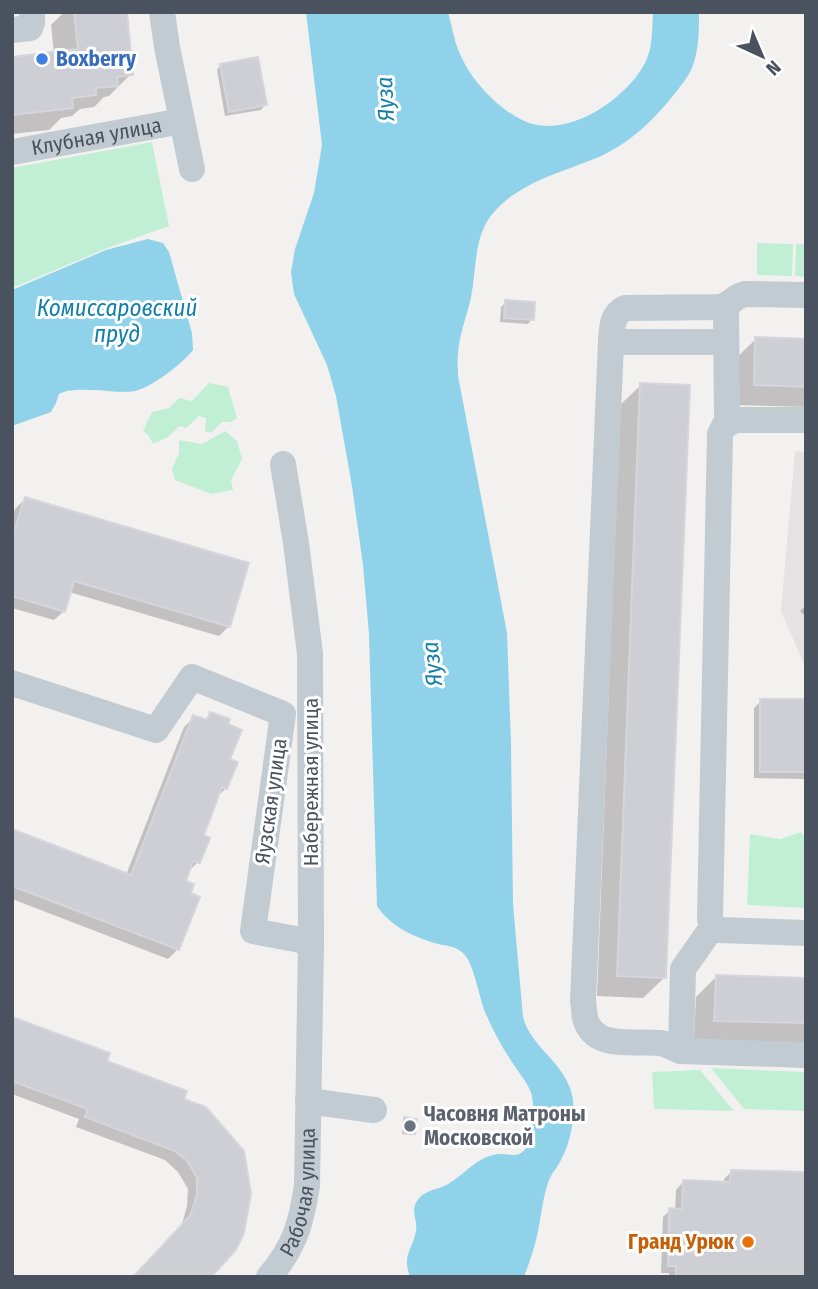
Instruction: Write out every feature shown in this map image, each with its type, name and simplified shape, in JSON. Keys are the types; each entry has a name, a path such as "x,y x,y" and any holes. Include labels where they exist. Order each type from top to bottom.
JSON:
{"street":[{"path":"12,30 30,28 33,23 32,12"},
{"path":"162,12 192,169"},
{"name":"Клубная улица","path":"12,152 182,121"},
{"path":"806,295 745,294 737,296 726,305 621,309 614,317 583,1001 589,1026 610,1042 659,1043 681,1051 806,1055"},
{"path":"726,305 727,424"},
{"path":"611,342 726,342"},
{"path":"806,420 735,420 724,426 720,434 710,919 713,926 720,930 806,933"},
{"name":"Набережная улица","path":"283,464 310,654 311,942 308,1101"},
{"name":"Яузская улица","path":"12,683 156,730 192,677 283,714 253,931 311,942"},
{"path":"681,1051 683,969 713,926"},
{"path":"308,1101 374,1110"},
{"name":"Рабочая улица","path":"269,1277 290,1249 302,1220 307,1186 308,1101"}],"shaded area":[{"path":"795,451 806,452 806,669 781,611"}],"green space":[{"path":"152,142 169,226 105,249 12,288 12,168"},
{"path":"757,243 793,244 792,276 757,275"},
{"path":"796,244 806,244 806,277 795,276"},
{"path":"209,383 228,387 237,418 231,422 222,422 212,432 205,432 206,418 199,416 186,428 179,426 168,437 153,444 143,431 152,412 169,408 179,398 192,401"},
{"path":"225,431 237,441 242,459 231,480 233,490 211,494 175,480 172,469 179,453 179,440 202,444"},
{"path":"801,832 806,839 806,908 747,905 750,834 780,839"},
{"path":"711,1068 806,1072 806,1111 744,1109"},
{"path":"700,1070 734,1111 654,1109 652,1072"}],"water":[{"name":"Яуза","path":"306,12 448,12 460,54 485,92 522,120 538,125 556,125 574,122 591,114 622,92 634,79 649,52 653,12 699,12 698,46 692,69 651,121 599,157 544,178 518,192 488,220 479,241 471,297 459,347 458,376 507,633 513,904 523,1017 532,1036 565,1078 573,1105 568,1144 549,1180 536,1241 524,1277 410,1277 408,1269 407,1257 416,1231 414,1209 417,1201 426,1193 450,1183 486,1157 522,1152 532,1131 533,1101 528,1086 503,1048 488,1018 473,972 463,953 404,930 389,920 377,906 369,634 363,565 336,396 327,365 294,294 291,272 295,249 314,193 322,145"},
{"name":"Комиссаровский пруд","path":"148,239 163,243 169,252 192,333 193,350 182,362 142,389 126,392 63,392 59,394 51,412 12,426 12,290 106,250"}],"building":[{"path":"74,12 127,12 133,75 117,77 118,86 96,88 96,95 72,98 73,108 12,115 12,57 78,49"},
{"path":"258,57 267,105 229,112 220,64"},
{"path":"505,300 535,302 534,320 504,318"},
{"path":"755,337 806,339 806,387 754,385"},
{"path":"640,383 690,385 666,978 617,976"},
{"path":"25,497 249,563 230,627 74,581 65,612 12,596 12,538"},
{"path":"760,699 806,699 806,772 760,772"},
{"path":"210,712 230,719 228,724 242,730 230,759 238,762 227,789 222,787 204,835 210,838 200,863 193,861 186,881 194,884 191,893 200,897 179,950 12,886 12,829 131,875 193,715 207,720"},
{"path":"716,975 806,978 806,1023 714,1021"},
{"path":"12,1017 110,1053 107,1061 187,1091 184,1099 206,1107 244,1151 251,1194 244,1233 236,1250 211,1277 133,1277 190,1216 197,1195 197,1178 188,1162 175,1151 85,1117 88,1109 12,1081"},
{"name":"Часовня Матроны Московской","path":"404,1117 417,1119 415,1134 403,1132"},
{"path":"731,1170 806,1172 806,1277 676,1277 676,1266 668,1266 669,1208 682,1209 683,1180 730,1182"}],"place":[{"name":"Boxberry","path":"42,59"},
{"name":"Часовня Матроны Московской","path":"410,1126"},
{"name":"Гранд Урюк","path":"748,1242"}]}
